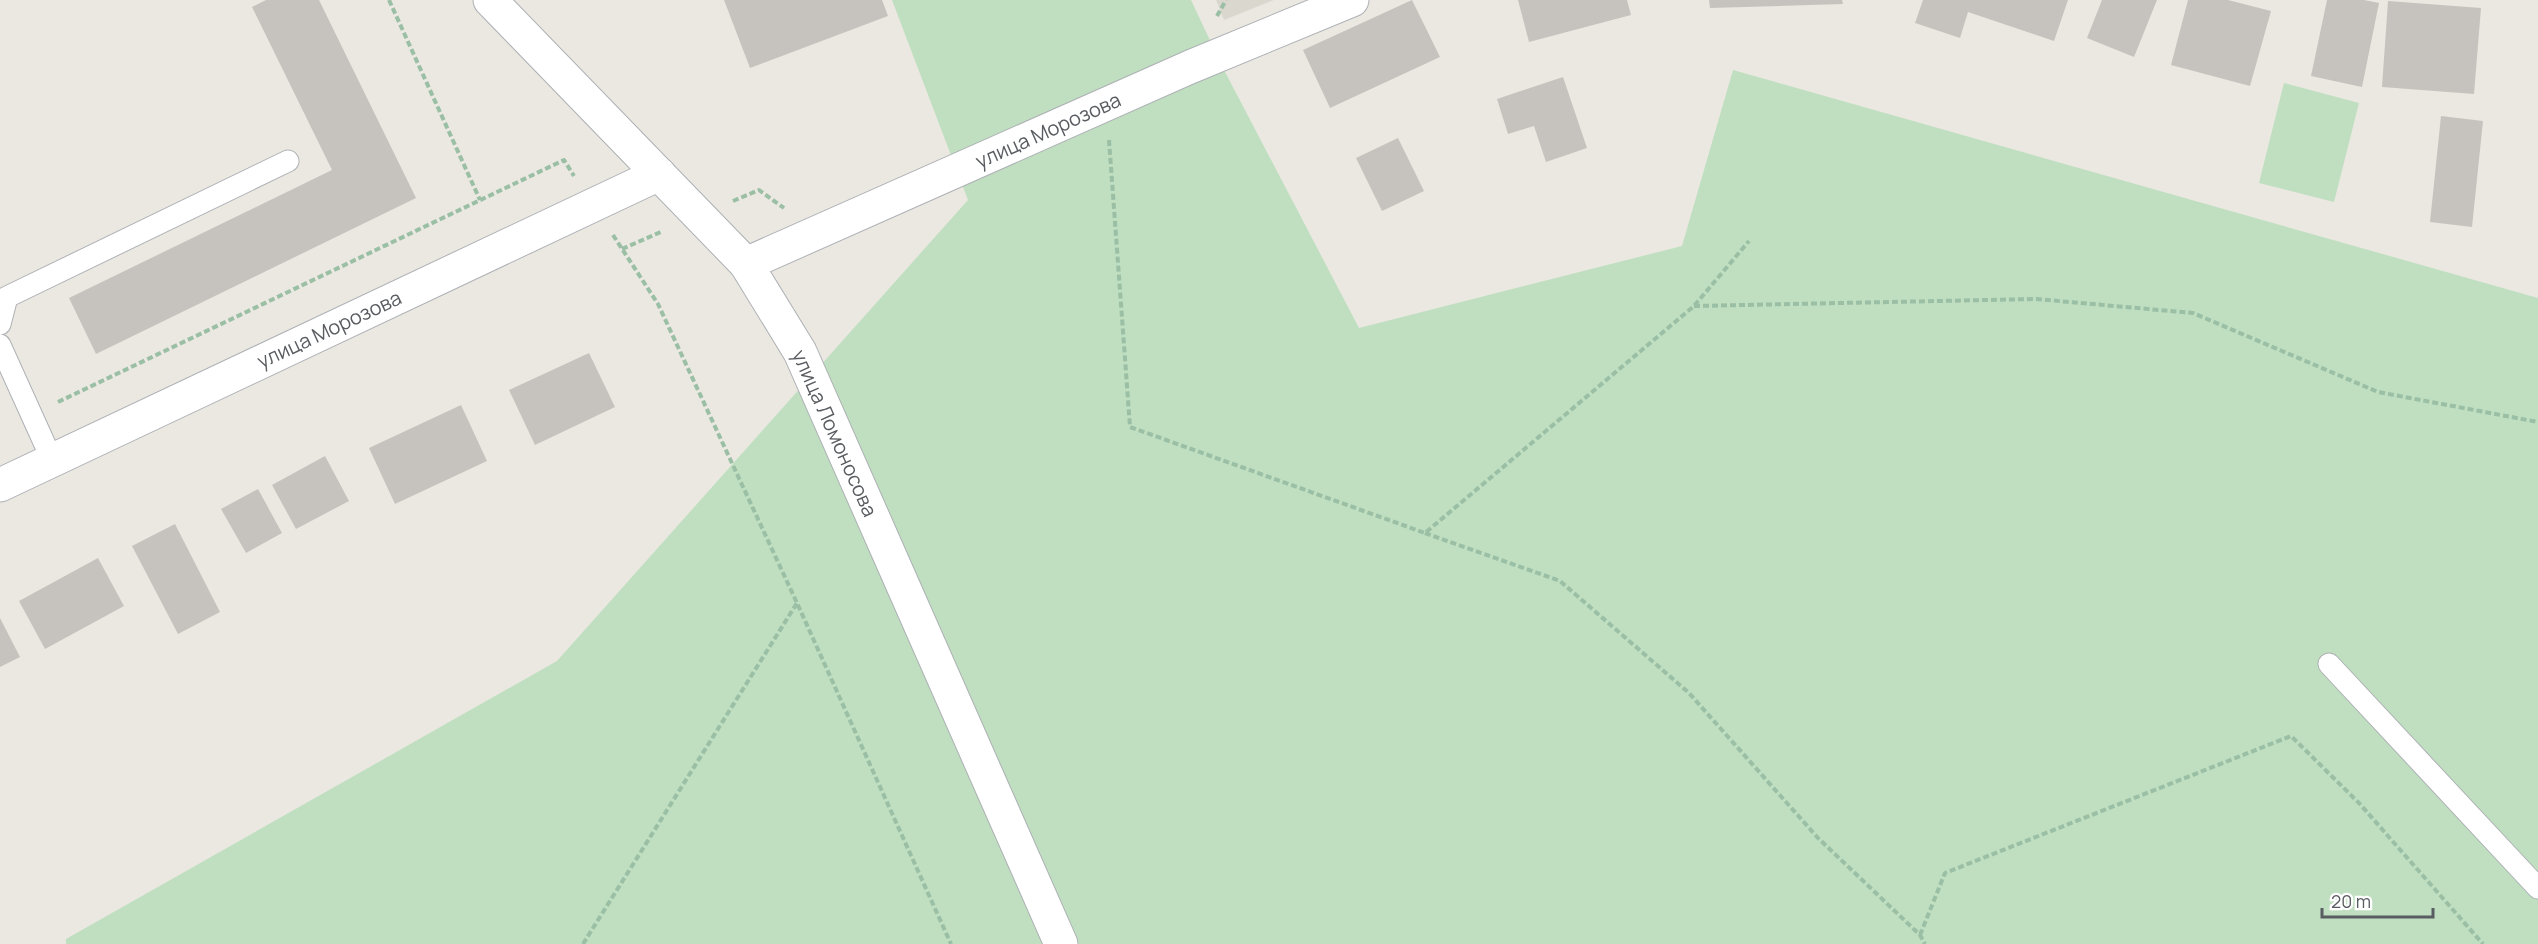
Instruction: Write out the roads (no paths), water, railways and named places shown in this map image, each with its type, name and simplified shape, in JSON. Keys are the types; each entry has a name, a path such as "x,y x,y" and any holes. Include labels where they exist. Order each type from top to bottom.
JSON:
{"street":[{"name":"улица Ломоносова","path":"490,0 746,264 800,352 1061,944"},
{"name":"улица Морозова","path":"746,264 1107,104 1352,0"},
{"name":"улица Морозова","path":"0,485 659,174"}],"lane":[{"path":"0,324 3,290 288,161"},
{"path":"0,345 52,460"},
{"path":"2329,664 2538,888"}]}
